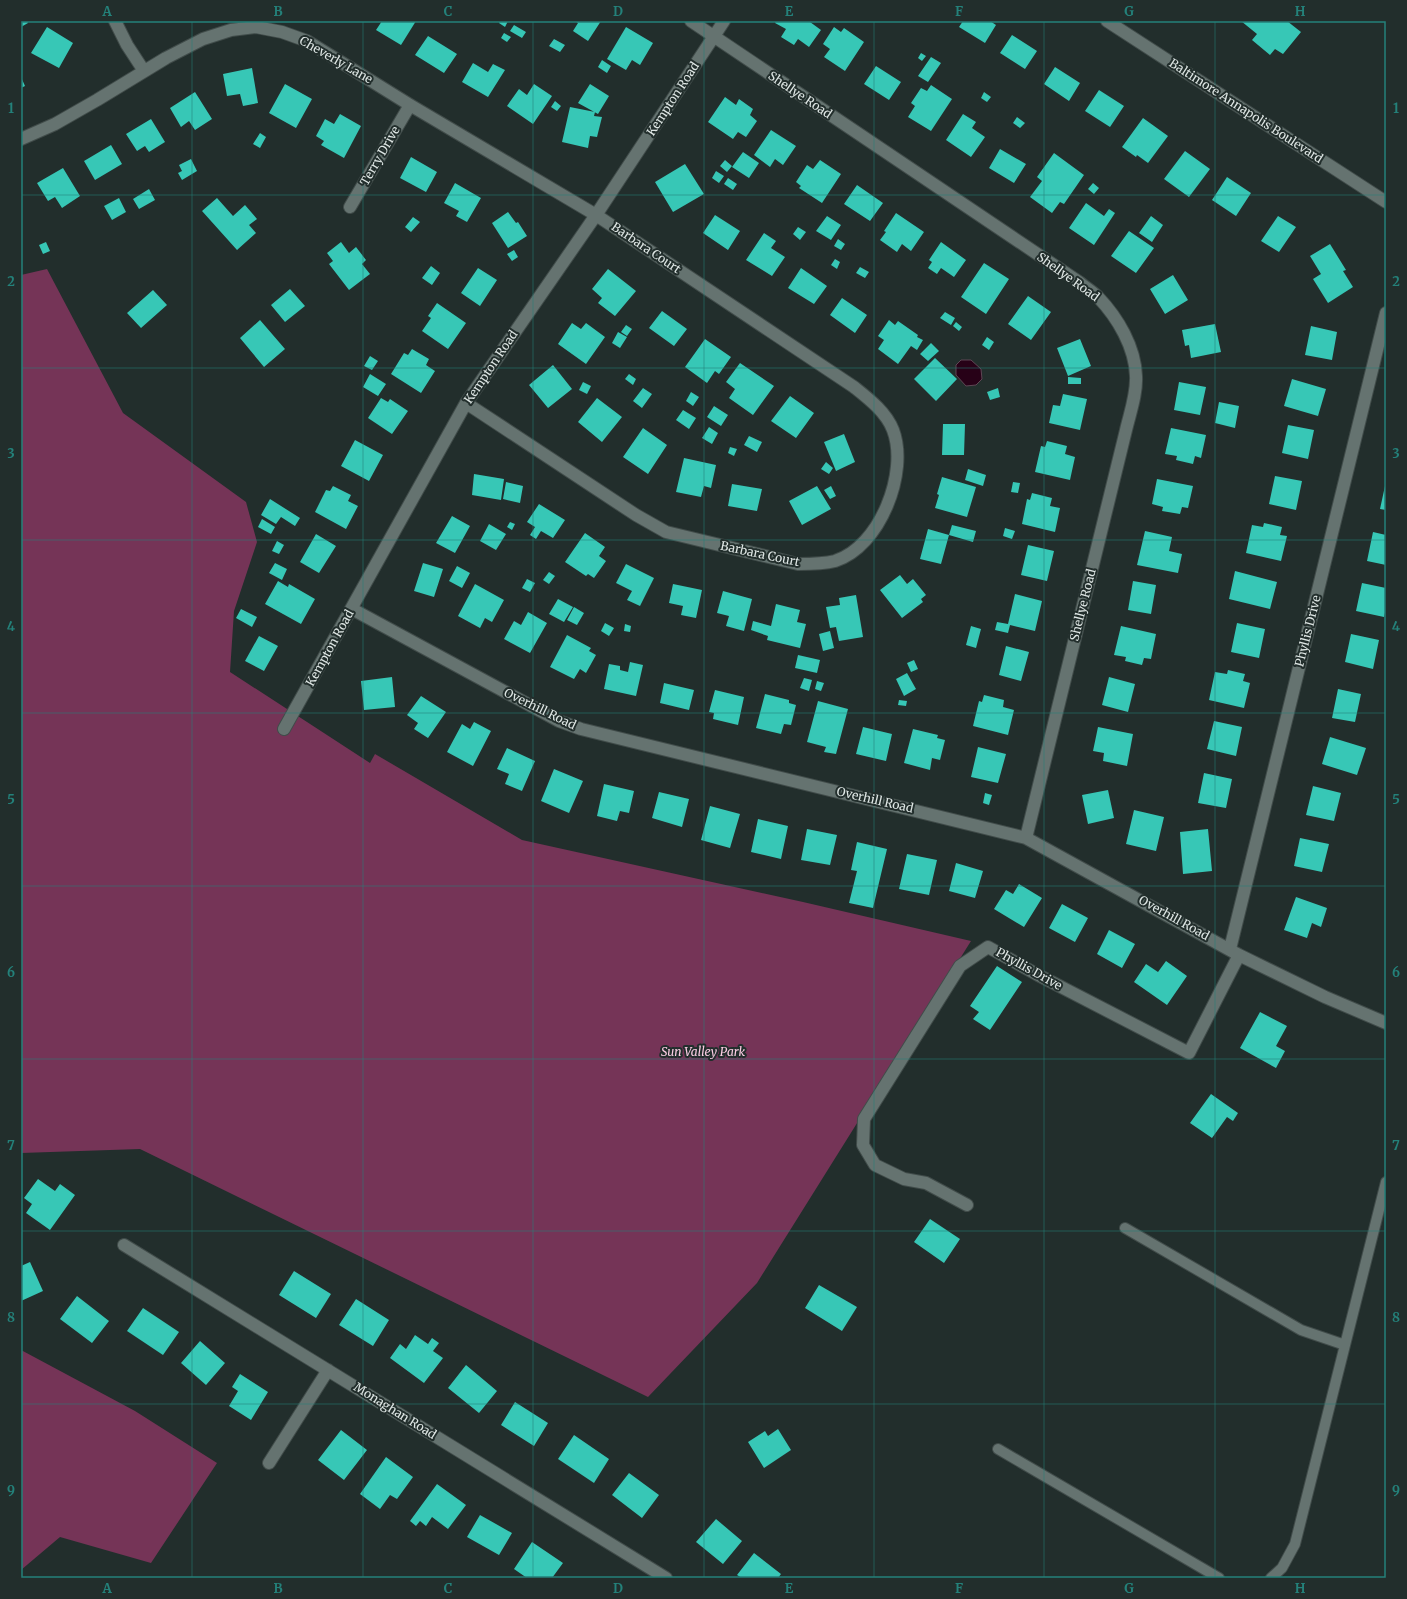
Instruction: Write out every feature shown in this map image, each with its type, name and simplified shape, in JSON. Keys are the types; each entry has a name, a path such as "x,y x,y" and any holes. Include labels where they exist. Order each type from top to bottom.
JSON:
{"street":[{"path":"115,21 127,45 144,71"},
{"name":"Shellye Road","path":"691,21 1079,282 1098,297 1113,314 1123,332 1133,356 1136,377 1126,430 1026,838"},
{"name":"Kempton Road","path":"284,729 466,403 596,215 724,21"},
{"name":"Baltimore Annapolis Boulevard","path":"1107,21 1386,202"},
{"name":"Cheverly Lane","path":"21,139 31,136 61,120 144,71 203,39 231,30 256,27 282,32 307,41 410,105 596,215"},
{"name":"Terry Drive","path":"350,207 410,105"},
{"name":"Barbara Court","path":"466,403 636,515 666,532 798,564 818,564 836,561 852,552 867,540 878,524 888,504 897,461 893,430 886,417 874,403 854,387 596,215"},
{"name":"Phyllis Drive","path":"967,1205 926,1183 904,1179 875,1165 863,1145 864,1119 960,966 988,947 1038,975 1189,1053 1235,952 1386,313"},
{"name":"Overhill Road","path":"352,609 552,717 581,729 1026,838 1235,952 1325,997 1386,1022"},
{"name":"Monaghan Road","path":"124,1244 666,1578"},
{"path":"269,1463 328,1370"}],"lane":[{"path":"1271,1578 1282,1568 1295,1544 1386,1182"},
{"path":"1124,1228 1301,1330 1345,1345"},
{"path":"998,1449 1219,1578"}],"green space":[{"name":"Sun Valley Park","path":"47,269 123,413 246,502 257,542 234,611 230,672 370,763 375,754 522,840 971,941 757,1283 648,1397 140,1149 21,1153 21,275"},
{"path":"21,1350 135,1411 217,1463 151,1563 60,1537 21,1570"}],"shaded area":[{"path":"961,360 971,360 981,369 982,379 976,385 966,386 956,375 956,365"}],"building":[{"path":"21,21 27,21 28,23 21,27"},
{"path":"382,21 416,21 401,45 376,30"},
{"path":"500,21 508,21 505,27 499,23"},
{"path":"575,21 601,21 588,41 573,31 578,23"},
{"path":"776,21 811,21 810,22 821,30 809,47 798,39 794,45 781,37 786,29 775,23"},
{"path":"963,21 990,21 996,25 985,43 959,27"},
{"path":"1241,21 1287,21 1301,32 1283,54 1275,49 1270,55 1252,40 1257,34"},
{"path":"514,25 526,32 522,38 510,31"},
{"path":"47,27 73,43 59,68 31,53"},
{"path":"626,27 653,43 640,65 632,60 626,70 607,59"},
{"path":"834,27 841,32 844,28 864,42 845,71 824,57 830,49 823,44"},
{"path":"504,33 511,37 507,42 501,38"},
{"path":"1012,35 1037,51 1025,69 1000,53"},
{"path":"428,36 457,54 444,73 415,55"},
{"path":"554,39 565,45 560,52 549,46"},
{"path":"921,53 926,56 922,61 918,58"},
{"path":"931,57 941,63 928,82 918,76"},
{"path":"602,60 611,66 607,73 598,67"},
{"path":"473,63 488,72 493,64 505,70 488,97 462,82"},
{"path":"876,66 901,82 889,100 864,84"},
{"path":"1055,67 1080,83 1069,101 1044,84"},
{"path":"252,68 258,103 243,106 240,94 227,96 223,74"},
{"path":"21,77 25,86 21,88"},
{"path":"285,84 312,99 296,128 269,113"},
{"path":"534,84 552,96 533,124 507,106 519,89 527,95"},
{"path":"590,84 609,96 598,114 578,103"},
{"path":"931,85 952,99 931,131 908,117 915,106 911,103 921,88 927,91"},
{"path":"1099,90 1124,106 1110,127 1085,111"},
{"path":"195,92 212,119 195,130 189,121 181,127 170,108"},
{"path":"984,92 991,97 987,102 981,98"},
{"path":"725,97 736,105 739,99 753,109 750,115 757,121 746,137 738,132 733,139 708,122"},
{"path":"555,101 561,106 557,111 551,107"},
{"path":"570,107 595,112 594,116 602,117 597,137 590,136 588,148 562,142"},
{"path":"340,114 361,126 344,158 321,145 324,141 316,136 325,119 334,124"},
{"path":"963,114 976,122 972,128 985,137 971,157 946,140"},
{"path":"1017,117 1025,123 1020,128 1013,123"},
{"path":"1143,118 1168,136 1148,163 1122,147"},
{"path":"151,119 165,142 149,152 145,146 137,151 126,134"},
{"path":"771,130 796,146 783,165 775,159 770,167 754,155"},
{"path":"260,133 266,137 260,148 253,144"},
{"path":"111,145 122,164 95,180 84,161"},
{"path":"1000,149 1026,164 1014,183 989,168"},
{"path":"1185,151 1210,169 1189,197 1164,179"},
{"path":"743,152 759,163 749,178 732,167"},
{"path":"1054,153 1084,175 1064,204 1060,202 1052,213 1030,197 1042,181 1037,177"},
{"path":"411,157 437,172 426,192 400,178"},
{"path":"191,159 197,171 182,180 178,173 182,171 179,165"},
{"path":"725,160 732,166 727,172 720,166"},
{"path":"820,160 841,174 822,203 799,188 801,186 796,182 807,165 813,169"},
{"path":"685,164 704,194 673,212 655,182"},
{"path":"63,168 80,196 62,208 55,197 48,201 37,183"},
{"path":"716,171 724,176 719,183 712,178"},
{"path":"1227,177 1251,193 1236,216 1212,200"},
{"path":"728,178 737,184 733,190 724,184"},
{"path":"455,183 481,198 467,222 456,216 459,211 444,203"},
{"path":"1093,183 1099,188 1094,194 1088,189"},
{"path":"857,185 883,203 870,221 844,204"},
{"path":"149,189 155,200 139,209 133,199"},
{"path":"119,198 126,212 112,220 104,206"},
{"path":"217,198 233,216 245,205 257,219 249,225 256,233 237,250 202,211"},
{"path":"1086,203 1104,216 1109,209 1115,213 1094,245 1069,228"},
{"path":"508,212 516,223 518,222 527,236 508,248 492,223"},
{"path":"896,213 924,232 911,251 902,244 897,252 880,240"},
{"path":"715,215 740,231 728,250 703,233"},
{"path":"827,216 841,225 831,240 816,231"},
{"path":"1151,216 1163,225 1152,242 1139,233"},
{"path":"1278,216 1296,227 1279,252 1261,241"},
{"path":"413,217 420,222 411,232 405,227"},
{"path":"798,227 806,232 800,240 793,234"},
{"path":"1129,231 1154,248 1136,273 1111,256"},
{"path":"764,233 776,241 771,248 785,257 772,276 746,260"},
{"path":"838,239 845,244 841,250 834,246"},
{"path":"46,242 50,251 43,254 39,245"},
{"path":"341,242 349,253 356,247 366,260 362,264 370,274 349,290 329,264 333,261 327,253"},
{"path":"941,242 966,260 954,277 941,268 937,274 928,268 932,262 929,260"},
{"path":"1330,244 1346,270 1343,271 1353,287 1328,303 1313,279 1321,274 1310,256"},
{"path":"514,250 518,257 512,261 507,254"},
{"path":"835,259 840,262 837,269 831,265"},
{"path":"984,263 1009,279 986,314 961,297"},
{"path":"431,266 440,273 432,285 422,278"},
{"path":"860,267 869,272 865,278 856,273"},
{"path":"478,268 497,280 480,306 461,293"},
{"path":"801,268 827,286 814,304 788,288"},
{"path":"608,269 636,291 615,316 598,303 602,298 592,289"},
{"path":"1173,275 1188,300 1165,314 1150,289"},
{"path":"290,289 305,306 285,322 271,305"},
{"path":"153,290 167,305 141,328 127,313"},
{"path":"1028,296 1051,312 1031,340 1008,324"},
{"path":"842,298 867,315 855,333 830,315"},
{"path":"437,303 466,323 448,349 422,331 431,318 428,316"},
{"path":"662,311 687,329 674,346 649,328"},
{"path":"945,312 955,318 951,325 940,318"},
{"path":"260,320 285,349 264,367 240,338"},
{"path":"889,320 895,325 898,321 918,335 917,337 923,340 917,350 911,346 898,364 878,349 884,340 878,336"},
{"path":"956,322 962,327 959,331 953,326"},
{"path":"572,323 581,329 586,323 605,337 586,364 558,344"},
{"path":"1215,324 1221,352 1191,358 1189,345 1185,346 1182,330"},
{"path":"626,325 632,329 627,336 621,332"},
{"path":"1311,326 1337,332 1332,360 1305,355"},
{"path":"618,332 627,337 620,348 612,343"},
{"path":"987,337 994,342 989,350 982,345"},
{"path":"705,339 731,357 719,374 715,371 707,383 685,367"},
{"path":"1080,339 1091,366 1068,376 1057,348"},
{"path":"931,343 939,351 928,361 920,354"},
{"path":"412,349 429,359 426,365 435,371 421,393 391,374 404,353 408,355"},
{"path":"370,356 378,361 372,370 364,366"},
{"path":"935,358 957,379 936,401 914,379"},
{"path":"740,363 774,386 753,415 729,398 735,389 726,382"},
{"path":"553,365 572,389 548,408 529,385"},
{"path":"370,374 386,384 378,396 363,387"},
{"path":"629,374 636,379 633,385 625,379"},
{"path":"1068,377 1081,378 1081,384 1068,384"},
{"path":"1292,379 1326,389 1318,416 1284,406"},
{"path":"583,382 591,386 587,394 579,390"},
{"path":"1179,382 1206,387 1200,415 1174,410"},
{"path":"643,388 652,394 642,408 633,401"},
{"path":"998,388 1000,397 990,400 987,392"},
{"path":"691,392 699,397 693,406 686,401"},
{"path":"1063,394 1087,399 1080,430 1049,423 1053,405 1060,406"},
{"path":"790,396 814,413 796,438 771,421"},
{"path":"381,398 388,402 390,399 408,411 392,434 368,418"},
{"path":"597,398 622,417 602,442 578,422"},
{"path":"1219,402 1239,406 1235,428 1215,423"},
{"path":"714,406 728,415 721,426 707,417"},
{"path":"683,410 696,418 689,429 676,420"},
{"path":"943,424 965,424 964,455 942,455"},
{"path":"1288,425 1314,430 1308,459 1282,453"},
{"path":"709,427 718,433 712,444 702,438"},
{"path":"643,428 667,445 648,474 623,457"},
{"path":"1171,428 1206,435 1201,458 1195,456 1193,464 1176,460 1177,456 1165,454"},
{"path":"844,434 855,462 836,471 824,442"},
{"path":"749,436 762,442 757,452 744,445"},
{"path":"355,440 383,455 369,481 341,466"},
{"path":"1047,441 1067,446 1065,454 1075,457 1070,480 1035,472 1041,446 1045,447"},
{"path":"730,447 737,449 734,456 728,453"},
{"path":"684,458 716,465 711,488 704,486 701,497 676,492"},
{"path":"826,462 833,468 829,474 821,469"},
{"path":"968,469 986,475 983,486 965,480"},
{"path":"474,474 504,479 501,500 472,495"},
{"path":"1275,476 1302,481 1296,510 1269,504"},
{"path":"942,477 976,487 967,517 935,508"},
{"path":"1157,479 1193,486 1188,508 1182,507 1180,514 1162,511 1163,507 1152,504"},
{"path":"506,482 523,486 520,503 503,499"},
{"path":"1013,482 1020,483 1018,493 1011,492"},
{"path":"732,484 762,489 757,511 728,506"},
{"path":"333,486 351,495 348,501 358,506 346,529 315,512 326,490 330,491"},
{"path":"817,486 831,509 802,525 789,501"},
{"path":"831,486 836,496 830,499 824,490"},
{"path":"1386,486 1386,510 1380,509"},
{"path":"1032,493 1052,498 1050,506 1060,508 1055,532 1022,524 1027,499 1030,500"},
{"path":"270,499 300,518 295,526 281,517 276,524 261,515"},
{"path":"539,504 565,520 553,538 541,531 536,539 530,535 535,527 527,522"},
{"path":"452,516 470,526 455,553 436,543"},
{"path":"262,519 275,527 271,534 258,527"},
{"path":"510,522 515,524 512,530 507,527"},
{"path":"1264,523 1282,527 1280,535 1287,536 1281,561 1246,553 1252,525 1263,527"},
{"path":"489,524 506,534 496,550 480,541"},
{"path":"952,525 976,531 973,542 949,535"},
{"path":"1005,528 1015,531 1012,539 1003,536"},
{"path":"928,529 949,535 941,564 920,559"},
{"path":"1145,531 1172,537 1169,551 1182,554 1178,573 1137,565"},
{"path":"1373,532 1386,535 1386,565 1367,561"},
{"path":"585,533 605,547 599,556 606,561 594,578 588,574 586,576 565,562"},
{"path":"316,534 336,546 319,573 300,562"},
{"path":"277,541 284,545 279,554 272,551"},
{"path":"1028,545 1054,551 1047,581 1021,575"},
{"path":"275,563 287,569 282,580 269,573"},
{"path":"423,563 443,569 434,597 414,591"},
{"path":"626,564 654,578 640,606 627,600 632,591 616,583"},
{"path":"457,566 470,573 462,588 449,581"},
{"path":"1235,571 1277,582 1270,609 1229,599"},
{"path":"549,572 555,576 549,584 543,580"},
{"path":"900,575 907,584 913,579 926,595 921,599 923,602 902,618 880,590"},
{"path":"527,579 535,583 530,592 522,588"},
{"path":"278,581 288,587 289,584 315,599 301,624 265,604"},
{"path":"1133,581 1156,585 1151,614 1128,610"},
{"path":"1362,583 1386,588 1386,608 1384,617 1356,611"},
{"path":"475,584 504,600 492,622 485,618 480,628 458,616"},
{"path":"673,584 702,590 696,618 681,615 683,606 669,603"},
{"path":"723,591 752,599 744,631 726,626 729,616 717,613"},
{"path":"1015,594 1042,601 1035,631 1010,625 1008,633 995,630 997,622 1008,624"},
{"path":"856,595 863,637 839,641 836,627 830,628 826,607 840,605 839,598"},
{"path":"558,599 573,607 564,622 549,614"},
{"path":"776,604 800,610 797,622 806,624 800,648 767,640 768,636 751,630 753,621 771,626"},
{"path":"574,607 584,613 577,625 567,620"},
{"path":"241,609 257,617 252,627 236,618"},
{"path":"528,612 547,623 530,653 504,639 514,621 521,625"},
{"path":"605,623 614,628 609,636 601,631"},
{"path":"1237,623 1265,629 1259,658 1231,652"},
{"path":"625,624 631,626 630,632 624,631"},
{"path":"971,626 981,629 976,648 966,645"},
{"path":"1121,626 1156,634 1151,659 1144,658 1142,665 1125,661 1126,657 1114,655"},
{"path":"830,631 834,648 823,651 819,634"},
{"path":"1351,634 1379,640 1373,669 1345,662"},
{"path":"567,635 591,648 589,651 596,655 586,673 580,669 574,679 550,667"},
{"path":"259,636 278,646 264,671 245,661"},
{"path":"1006,646 1029,652 1021,681 999,675"},
{"path":"798,655 820,660 817,673 795,668"},
{"path":"914,660 918,669 911,672 907,663"},
{"path":"630,662 643,665 636,696 604,689 609,664 620,666 620,670 628,672"},
{"path":"1228,670 1245,674 1243,681 1250,683 1244,708 1209,700 1215,672 1227,674"},
{"path":"907,673 916,689 904,696 896,679"},
{"path":"392,677 395,707 364,710 361,681"},
{"path":"1109,677 1135,684 1128,712 1102,705"},
{"path":"804,678 812,680 809,691 800,688"},
{"path":"817,681 824,683 821,691 815,689"},
{"path":"664,683 694,690 689,710 660,703"},
{"path":"1338,689 1361,694 1355,722 1332,718"},
{"path":"715,690 744,697 738,725 713,719 714,713 709,712"},
{"path":"765,694 789,700 789,703 796,705 791,725 784,724 781,734 756,728"},
{"path":"984,695 1004,700 1003,707 1014,710 1008,735 973,726 979,701 982,702"},
{"path":"421,696 446,712 428,738 414,729 418,723 407,715"},
{"path":"899,700 907,701 906,706 898,705"},
{"path":"818,701 848,709 836,754 824,752 826,747 807,742"},
{"path":"1214,721 1242,727 1236,756 1207,749"},
{"path":"474,722 491,731 473,766 447,752 462,724 470,729"},
{"path":"863,727 892,734 886,761 856,754"},
{"path":"1098,727 1133,734 1127,766 1103,761 1104,753 1093,751"},
{"path":"913,729 938,735 937,738 945,740 940,760 932,758 930,770 904,763"},
{"path":"1330,737 1366,748 1357,775 1322,764"},
{"path":"978,747 1006,754 998,783 971,777"},
{"path":"507,748 535,761 522,791 505,784 509,774 497,769"},
{"path":"554,769 583,781 569,813 541,801"},
{"path":"1204,773 1232,779 1226,808 1198,803"},
{"path":"604,784 634,791 629,813 620,811 617,821 597,816"},
{"path":"1313,786 1341,793 1334,821 1306,815"},
{"path":"1108,790 1114,818 1088,824 1082,795"},
{"path":"659,792 689,799 682,827 652,818"},
{"path":"985,793 992,795 989,805 983,803"},
{"path":"710,806 740,814 730,848 701,840"},
{"path":"1134,810 1164,817 1156,851 1126,844"},
{"path":"758,819 788,826 781,859 751,852"},
{"path":"807,829 837,835 830,865 801,860"},
{"path":"1208,829 1212,871 1183,874 1180,832"},
{"path":"1300,838 1329,844 1322,872 1294,866"},
{"path":"857,842 887,849 873,908 849,903 857,871 851,870"},
{"path":"907,854 937,860 929,895 899,889"},
{"path":"956,863 983,871 975,898 949,891"},
{"path":"1019,884 1042,898 1024,927 994,909 1006,890 1013,894"},
{"path":"1296,897 1327,908 1321,927 1312,923 1307,938 1284,930"},
{"path":"1062,904 1088,918 1075,942 1049,928"},
{"path":"1109,930 1135,944 1122,968 1097,954"},
{"path":"1166,961 1187,976 1167,1005 1134,982 1146,964 1158,972"},
{"path":"997,966 1022,982 990,1030 973,1019 979,1012 970,1006"},
{"path":"1260,1012 1287,1026 1276,1046 1285,1051 1276,1068 1240,1048"},
{"path":"1211,1094 1238,1113 1233,1121 1227,1117 1212,1138 1190,1123"},
{"path":"38,1179 55,1191 60,1184 75,1195 50,1230 26,1213 32,1204 24,1198"},
{"path":"930,1219 960,1239 944,1263 914,1242"},
{"path":"30,1262 43,1291 21,1301 21,1266"},
{"path":"294,1271 331,1294 316,1318 279,1295"},
{"path":"819,1285 857,1307 842,1331 805,1308"},
{"path":"77,1296 109,1321 92,1343 60,1319"},
{"path":"356,1299 389,1320 373,1346 339,1325"},
{"path":"143,1308 179,1332 163,1355 127,1331"},
{"path":"415,1335 428,1344 432,1338 439,1343 433,1351 443,1358 424,1383 390,1358 400,1344 406,1349"},
{"path":"200,1341 225,1363 206,1385 181,1363"},
{"path":"466,1365 497,1391 479,1413 448,1388"},
{"path":"240,1374 268,1392 251,1420 229,1406 238,1391 232,1387"},
{"path":"515,1402 548,1423 534,1446 501,1425"},
{"path":"778,1429 791,1450 764,1468 748,1442 765,1431 768,1436"},
{"path":"341,1430 367,1450 344,1480 318,1460"},
{"path":"574,1435 609,1459 594,1483 558,1459"},
{"path":"386,1457 413,1477 397,1499 390,1495 380,1509 360,1494"},
{"path":"629,1473 659,1495 642,1518 612,1495"},
{"path":"437,1484 466,1505 448,1529 432,1517 426,1526 420,1521 416,1526 410,1521"},
{"path":"480,1515 512,1533 499,1555 467,1537"},
{"path":"716,1519 742,1541 723,1564 696,1542"},
{"path":"532,1542 563,1563 552,1578 527,1578 514,1569"},
{"path":"754,1553 781,1574 778,1578 742,1578 737,1575"}]}
